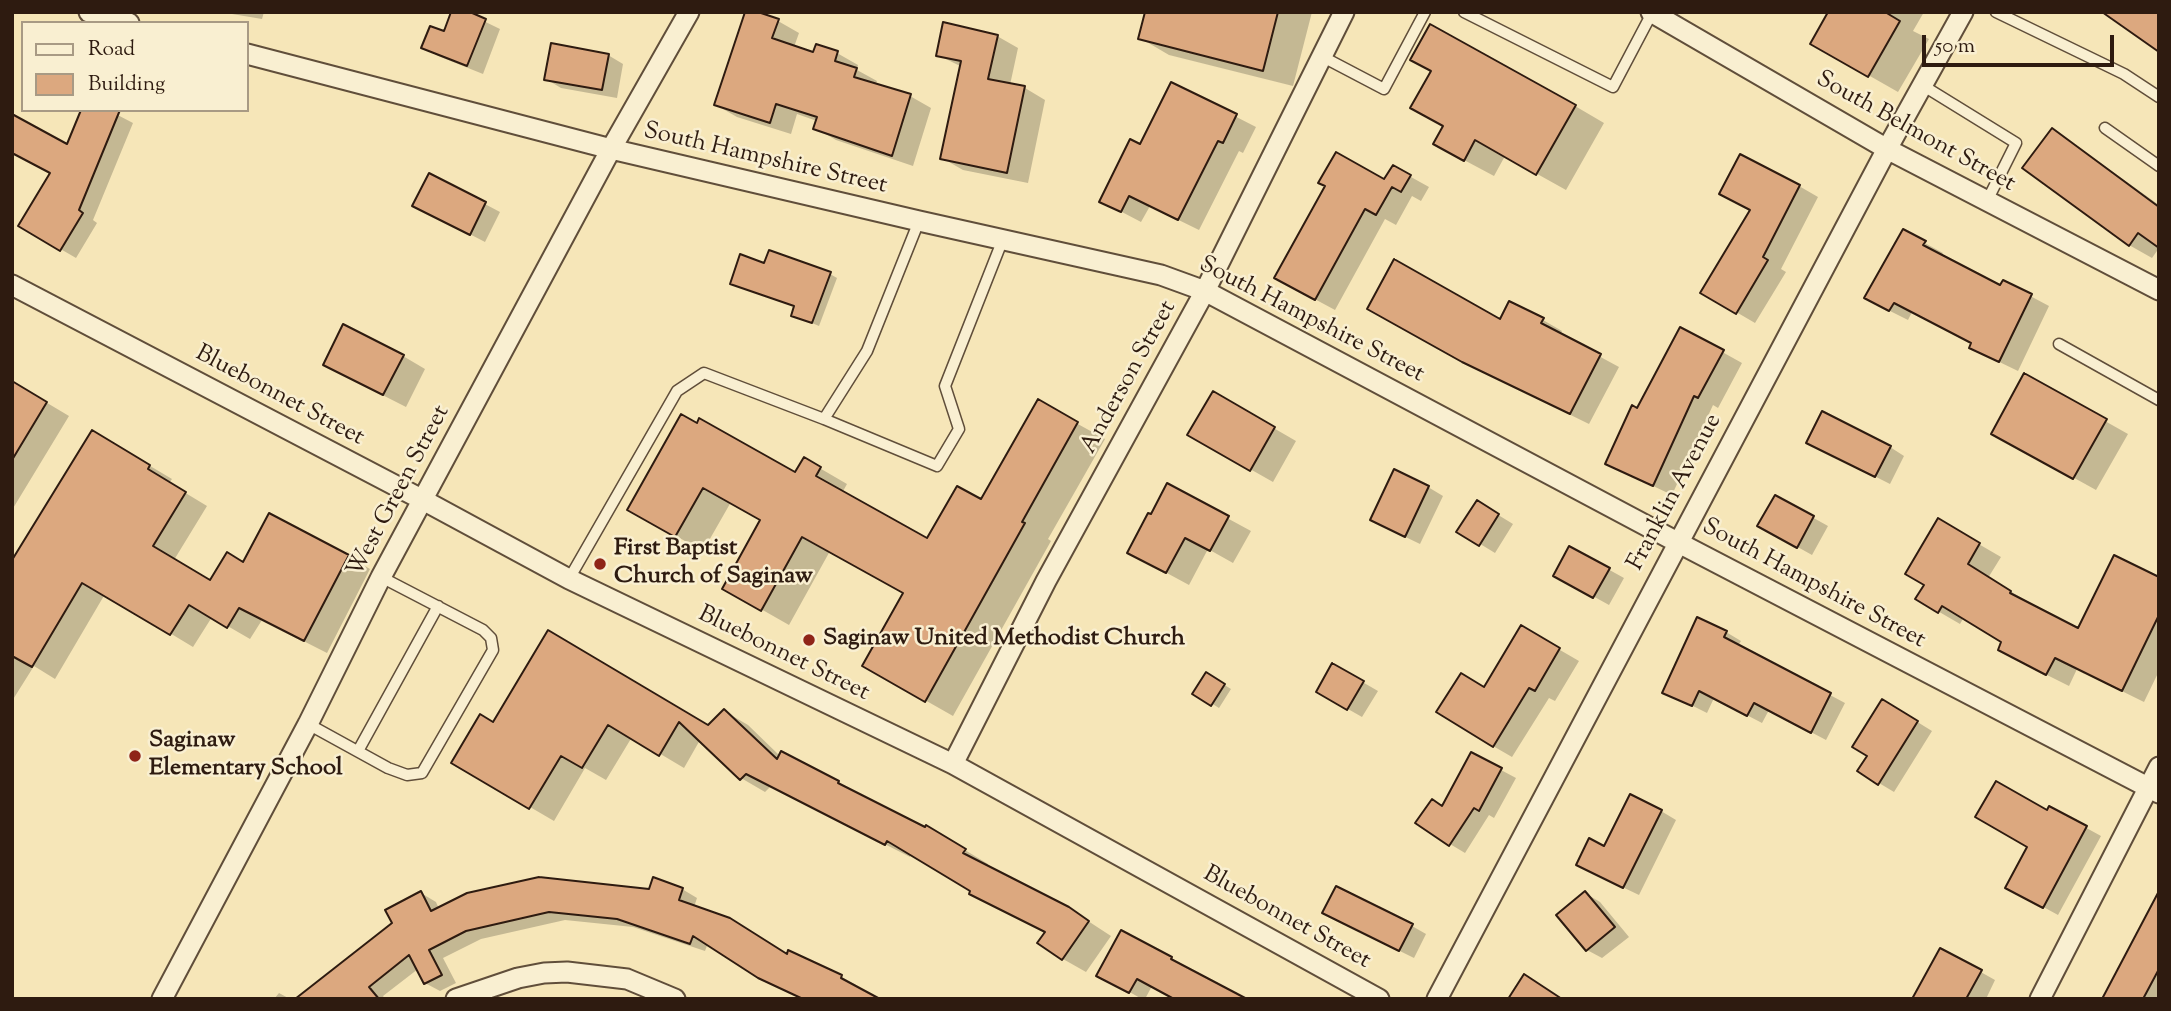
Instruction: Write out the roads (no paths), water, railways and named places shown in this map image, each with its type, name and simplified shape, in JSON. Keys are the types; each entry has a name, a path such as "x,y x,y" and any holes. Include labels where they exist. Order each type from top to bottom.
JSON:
{"street":[{"path":"89,12 122,21"},
{"name":"West Green Street","path":"162,999 423,500 611,149 689,12"},
{"name":"Anderson Street","path":"953,764 1046,581 1205,291 1344,12"},
{"name":"Franklin Avenue","path":"1437,999 1677,542 1963,12"},
{"name":"South Belmont Street","path":"1651,13 1887,149 2159,290"},
{"name":"South Hampshire Street","path":"248,54 611,149 1161,275 1205,291 1677,542 2153,790"},
{"name":"Bluebonnet Street","path":"12,285 569,579 953,764 1379,999"},
{"path":"2040,999 2153,790 2159,767"},
{"path":"456,999 518,978 567,972 627,979 675,999"}],"lane":[{"path":"1322,57 1384,89 1425,12"},
{"path":"1464,12 1613,87 1651,13"},
{"path":"1996,12 2124,74 2159,97"},
{"path":"1922,85 2017,143 1987,201"},
{"path":"2105,128 2159,166"},
{"path":"824,419 867,351 919,221"},
{"path":"569,579 677,391 704,373 937,466 959,429 945,386 1003,238"},
{"path":"2059,344 2159,400"},
{"path":"308,724 388,768 407,775 422,773 493,650 491,638 483,630 382,577"},
{"path":"358,751 438,606"}],"place":[{"name":"First Baptist Church of Saginaw","path":"600,564"},
{"name":"Saginaw United Methodist Church","path":"809,640"},
{"name":"Saginaw Elementary School","path":"135,756"}]}
